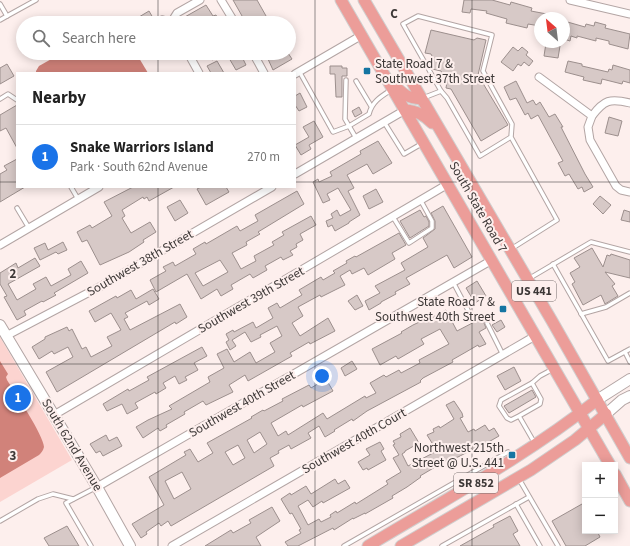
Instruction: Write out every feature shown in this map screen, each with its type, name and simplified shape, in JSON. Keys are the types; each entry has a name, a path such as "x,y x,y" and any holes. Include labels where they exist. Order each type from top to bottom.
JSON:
{"main road":[{"name":"South State Road 7","path":"341,0 589,429"},
{"name":"South State Road 7","path":"366,2 421,99 606,414"},
{"path":"391,85 405,95 421,99"},
{"path":"405,110 422,114 438,127"},
{"name":"SR 852","path":"368,546 501,468 536,445 597,400"},
{"name":"SR 852","path":"408,544 427,531 518,478 570,443 606,414"},
{"name":"US 441","path":"606,414 630,458"},
{"name":"US 441","path":"589,429 608,462"},
{"path":"618,479 630,501"},
{"path":"418,516 427,531"}],"street":[{"path":"175,16 177,13 200,0"},
{"path":"221,0 231,16"},
{"path":"570,0 630,14"},
{"path":"297,72 362,35"},
{"path":"192,60 198,72"},
{"path":"257,60 263,72"},
{"path":"539,77 592,116"},
{"path":"630,103 619,100 610,100 600,105 592,116 588,127 590,140 616,186 621,190 630,192"},
{"path":"296,173 405,110"},
{"name":"Southwest 39th Street","path":"54,415 448,184"},
{"path":"0,245 97,188"},
{"name":"Southwest 38th Street","path":"6,336 103,285 270,188"},
{"name":"Southwest 40th Street","path":"97,487 492,260"},
{"name":"South 62nd Avenue","path":"0,325 97,487 130,546"},
{"name":"Southwest 40th Court","path":"172,546 535,336"},
{"path":"597,400 630,379"},
{"path":"606,414 622,400 630,396"}],"lane":[{"path":"0,20 36,0"},
{"path":"0,4 7,16"},
{"path":"509,250 557,220 511,137 512,124 483,71 492,34 418,16 403,24 440,91 447,98 480,156 511,137"},
{"path":"297,72 333,132 349,126 369,114 371,106 391,85"},
{"path":"346,80 345,119 356,138"},
{"path":"356,80 371,106"},
{"path":"421,99 440,91"},
{"path":"0,99 8,94 16,99"},
{"path":"384,122 404,154 424,143"},
{"path":"71,188 78,199"},
{"path":"393,217 409,243 424,234 432,228 432,221 421,200"},
{"path":"17,208 30,228"},
{"path":"527,279 590,242 630,252"},
{"path":"553,264 608,361 630,349"},
{"path":"453,282 470,314"},
{"path":"581,314 606,307 630,293"},
{"path":"487,323 503,355"},
{"path":"624,352 630,362"},
{"path":"532,383 541,399 540,404 511,420 507,418 499,406 501,400 532,383 540,376 554,368"},
{"path":"519,416 536,445"},
{"path":"344,546 508,452"},
{"path":"518,478 558,546"},
{"path":"91,546 66,503 97,487"},
{"path":"0,521 38,499 53,494 73,499"},
{"path":"442,546 529,497"},
{"path":"516,504 540,546"}],"shaded area":[{"path":"50,60 140,60 147,72 36,72 39,66"},
{"path":"0,337 72,460 0,502"},
{"path":"0,361 8,374 6,377 7,380 39,433 44,447 43,451 39,455 0,478"}],"building":[{"path":"233,0 257,0 266,16 242,16"},
{"path":"464,0 492,0 510,5 511,2 532,8 531,11 536,12 534,12 534,25 528,24 527,28 506,23 507,19 486,13 487,11 471,9 470,13 462,12"},
{"path":"206,5 213,16 187,16"},
{"path":"149,11 152,16 141,16"},
{"path":"595,22 606,25 605,28 630,34 628,49 609,44 609,41 596,38 596,41 571,36 570,41 570,23 585,27 586,24 594,26"},
{"path":"431,30 474,40 477,38 486,40 478,75 508,125 481,141 451,89 446,88 447,82 441,71 432,69 434,60 431,54 425,53"},
{"path":"513,47 518,51 522,47 528,52 526,55 533,61 529,66 524,62 521,66 518,64 513,71 501,62"},
{"path":"545,48 560,48 558,58 544,56"},
{"path":"230,60 244,60 246,65 236,70"},
{"path":"268,60 290,60 273,70"},
{"path":"217,61 223,72 210,72 207,66"},
{"path":"568,61 608,72 609,69 612,70 613,65 630,70 630,83 623,81 622,84 602,79 601,84 583,80 584,77 565,72"},
{"path":"7,64 14,76 0,84 0,68"},
{"path":"330,66 342,66 342,68 347,68 347,76 342,76 342,97 336,97 335,74 330,74"},
{"path":"516,81 527,103 533,100 536,105 540,102 549,117 555,114 593,187 584,192 582,187 578,189 569,174 565,176 558,163 563,161 538,115 531,119 528,113 525,115 516,98 510,100 504,87"},
{"path":"300,93 307,107 299,111 296,106 296,95"},
{"path":"16,106 16,146 6,128 0,131 0,115"},
{"path":"359,107 362,113 355,117 352,111"},
{"path":"609,117 622,121 618,136 605,133"},
{"path":"314,121 323,137 309,145 311,149 301,155 296,144 309,137 303,127"},
{"path":"378,141 392,163 373,174 367,164 347,175 354,188 348,191 360,215 335,231 332,225 328,227 326,221 333,218 331,214 337,210 340,216 351,210 338,188 327,194 330,200 323,203 313,182 318,179 319,182 332,176 330,172 361,154 360,151"},
{"path":"16,160 16,188 23,188 0,202 0,174 7,170 4,166"},
{"path":"131,188 172,188 149,201 147,197 144,199 143,197 122,210 125,216 122,218 131,233 150,222 156,232 143,240 144,242 129,252 100,265 87,240 82,242 77,232 90,225 92,228 112,216 104,202"},
{"path":"227,188 229,192 206,205 197,189"},
{"path":"376,189 383,202 369,209 363,196"},
{"path":"297,191 304,204 258,232 260,234 246,242 247,245 232,253 241,269 256,261 254,256 274,245 272,242 284,235 282,232 311,216 316,225 300,234 303,240 296,244 297,247 290,251 293,255 283,260 281,257 265,266 267,270 253,278 250,274 231,285 233,289 221,296 217,289 201,299 187,274 156,292 150,280 166,271 163,267 173,262 175,266 196,254 193,249 205,242 206,244 237,226 240,231 258,221 255,215","holes":["220,260 228,272 203,286 195,273"]},
{"path":"600,196 611,205 603,214 593,204"},
{"path":"180,200 188,213 175,221 167,207"},
{"path":"443,206 472,257 454,268 447,255 406,278 410,284 395,292 396,294 369,310 365,301 380,293 375,286 405,270 401,263 428,247 423,238 435,229 435,221 431,213"},
{"path":"420,210 424,217 426,216 429,226 410,238 400,221"},
{"path":"624,210 630,212 630,222 621,220"},
{"path":"399,233 406,245 392,253 395,259 368,275 364,268 352,274 350,270 340,276 345,285 321,297 320,295 298,307 303,316 292,323 300,336 328,318 335,331 310,344 309,342 290,353 292,356 248,381 245,375 229,385 233,392 206,405 203,401 166,425 167,427 160,431 158,428 143,438 136,427 172,409 169,406 210,382 208,377 224,368 217,354 227,349 234,362 250,352 256,363 275,352 270,343 282,336 277,326 260,335 261,337 251,342 245,332 232,340 236,346 230,350 226,342 229,340 226,334 233,330 234,332 253,322 256,328 273,318 268,308 277,303 280,308 302,295 299,290 321,277 323,280 335,273 333,271 347,263 346,261"},
{"path":"63,242 67,250 58,254 56,252 40,260 34,248 45,243 48,250"},
{"path":"592,248 603,267 607,255 610,256 611,254 630,260 630,278 605,272 615,284 612,286 618,296 605,304 601,295 583,305 572,284 575,282 570,273 580,267 574,258"},
{"path":"35,258 40,266 8,284 17,300 36,289 33,284 46,277 51,286 71,275 68,269 81,261 88,273 54,293 56,295 24,311 26,315 17,320 4,297 7,296 0,284 0,273 16,263 18,268"},
{"path":"477,281 486,296 475,303 466,288"},
{"path":"153,289 159,299 149,305 147,301 125,313 128,317 124,319 130,330 180,304 187,317 176,324 175,322 57,392 46,372 73,357 68,347 54,354 52,351 39,359 32,347 45,339 45,337 67,327 69,331 72,329 82,349 86,347 91,357 112,346 107,337 121,330 111,313 95,322 89,311 116,296 117,298 131,290 136,299"},
{"path":"357,295 363,306 355,310 348,301"},
{"path":"446,310 457,331 482,318 486,328 479,332 486,344 479,347 478,345 452,360 453,362 423,378 420,381 421,382 367,411 353,421 352,419 325,437 319,426 308,433 311,438 291,449 289,445 278,451 279,453 270,458 274,466 171,526 168,521 161,526 159,523 146,532 147,534 141,538 132,524 164,505 149,477 186,455 184,452 190,449 198,462 213,453 207,443 309,385 311,388 326,379 333,391 303,407 302,405 271,423 278,436 286,431 288,435 323,413 327,419 365,396 366,398 376,393 370,383 384,375 386,377 399,370 401,373 420,363 419,360 449,344 440,329 421,339 424,344 398,359 396,356 380,365 372,349 402,333 401,332 413,325 430,317 431,318","holes":["260,432 267,444 254,453 247,440","238,445 245,458 233,465 225,452","182,472 191,489 174,499 165,481"]},
{"path":"501,320 505,327 497,332 492,325"},
{"path":"202,347 207,356 194,363 198,370 185,377 187,380 179,384 175,376 163,383 166,388 135,403 138,408 127,414 122,404 107,411 103,404 128,389 129,391 149,380 147,377"},
{"path":"352,361 357,369 345,376 341,368"},
{"path":"514,367 521,381 505,390 497,376"},
{"path":"532,390 536,397 509,413 504,406"},
{"path":"454,401 462,413 463,417 460,418 468,432 474,429 475,431 485,425 489,431 494,428 499,436 458,457 447,460 420,476 421,477 392,496 393,498 365,514 353,518 334,530 333,528 298,546 288,546 285,542 301,533 299,530 301,529 292,513 290,514 281,499 306,486 311,494 335,479 338,484 345,480 350,488 323,503 322,501 313,507 308,500 298,506 308,525 319,519 321,522 331,517 330,515 336,511 337,513 355,502 356,504 388,484 386,481 401,472 393,458 399,455 393,445 395,444 393,441 401,437 400,434 410,428 419,443 402,454 408,466 437,451 427,435 434,432 433,429 439,426 440,428 454,419 446,405"},
{"path":"106,435 109,441 117,437 122,446 103,456 100,451 96,453 90,444"},
{"path":"380,442 384,449 381,451 386,460 368,470 367,468 363,470 358,462 370,455 366,449"},
{"path":"582,504 582,534 598,534 600,537 585,546 566,546 552,521"},
{"path":"272,507 280,521 256,537 261,546 205,546 231,530 233,533 251,523 249,520"},
{"path":"510,516 518,531 513,534 520,546 460,546 494,527 493,525"},
{"path":"67,526 79,546 49,546 44,538"}],"place":[{"name":"State Road 7 & Southwest 37th Street","path":"367,71"},
{"name":"State Road 7 & Southwest 40th Street","path":"503,309"},
{"name":"Snake Warriors Island","path":"18,398"},
{"name":"Northwest 215th Street @ U.S. 441","path":"512,455"}]}
